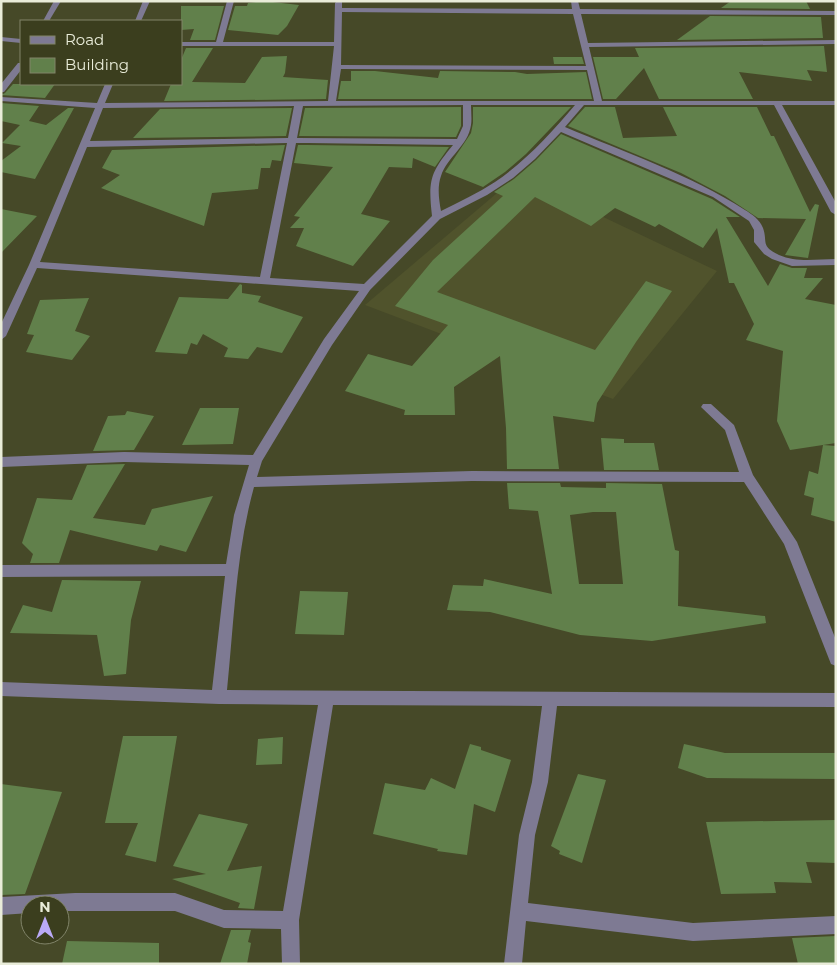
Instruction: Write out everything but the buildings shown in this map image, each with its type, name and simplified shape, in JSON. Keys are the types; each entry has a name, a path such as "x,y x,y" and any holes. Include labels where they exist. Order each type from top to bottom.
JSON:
{"street":[{"path":"47,20 58,1"},
{"path":"138,20 147,1"},
{"path":"219,44 231,1"},
{"path":"574,1 578,11 599,103"},
{"path":"332,103 337,66 336,44 339,6 578,11 836,13"},
{"path":"1,39 20,42"},
{"path":"586,44 836,42"},
{"path":"182,44 336,44"},
{"path":"1,90 20,66"},
{"path":"337,66 591,68"},
{"path":"1,336 34,265 109,85"},
{"path":"1,99 99,106 299,103 836,103"},
{"path":"264,280 299,103"},
{"path":"437,217 434,184 436,171 460,142 467,126 467,103"},
{"path":"219,697 232,570 240,515 256,460 328,342 366,288 437,217 498,184 518,169 581,104"},
{"path":"777,104 836,212"},
{"path":"559,128 704,190 743,211 753,219 759,230 759,242 767,252 776,257 792,263 836,262"},
{"path":"83,144 293,140 460,142"},
{"path":"34,265 366,288"},
{"path":"707,407 730,428 747,477 790,542 836,659"},
{"path":"1,462 124,457 256,460"},
{"path":"250,482 472,476 747,477"},
{"path":"1,571 232,570"},
{"path":"1,689 219,697 836,700"},
{"path":"291,964 290,920 328,697"},
{"path":"513,964 528,835 540,782 550,700"},
{"path":"1,906 75,902 175,902 224,919 290,920"},
{"path":"519,911 693,932 836,925"}],"shaded area":[{"path":"517,176 717,271 613,399 365,305"}]}
